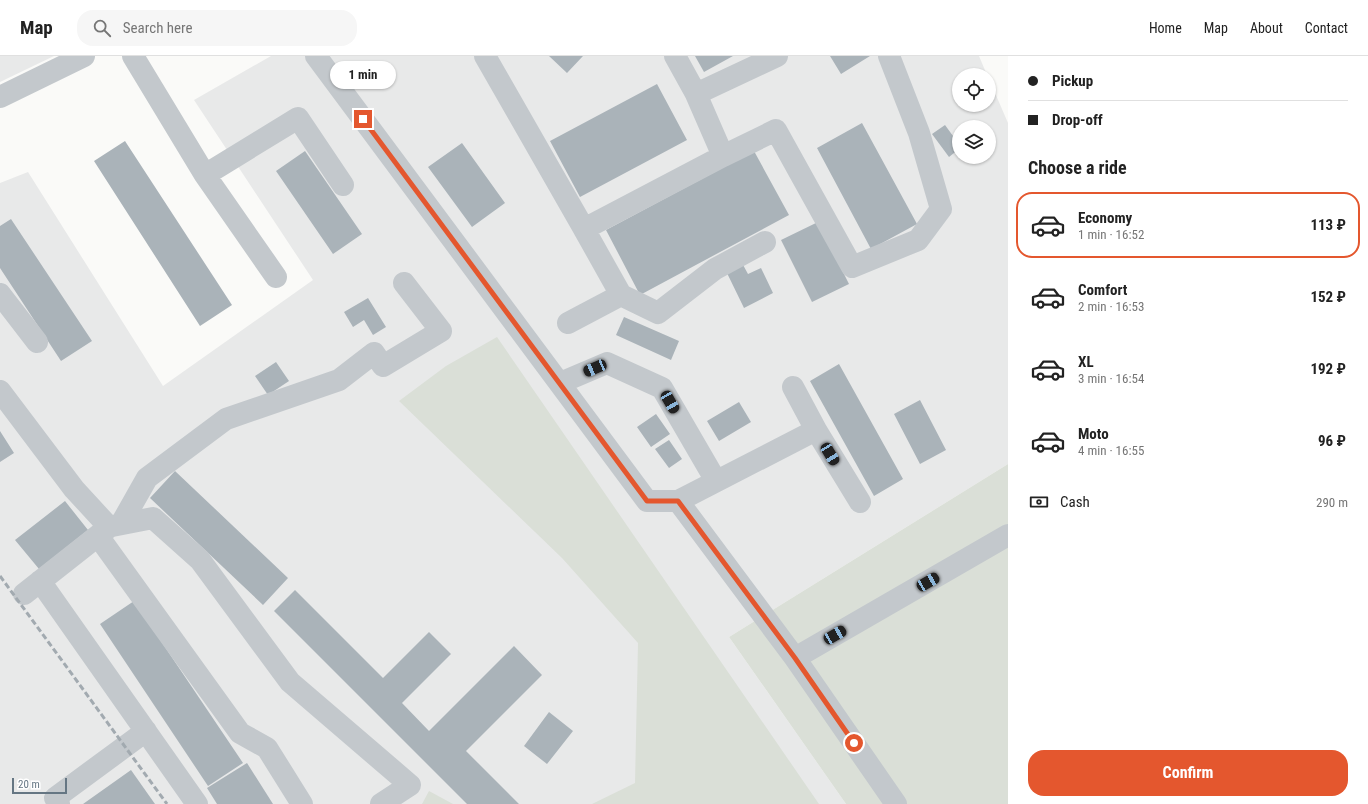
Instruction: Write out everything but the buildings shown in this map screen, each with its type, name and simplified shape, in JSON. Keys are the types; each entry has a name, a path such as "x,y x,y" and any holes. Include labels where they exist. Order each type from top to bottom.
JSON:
{"street":[{"path":"0,97 84,56"},
{"path":"133,56 206,175 276,277"},
{"path":"316,56 647,501 678,501 816,430"},
{"path":"485,56 622,294 658,313 715,269 765,242"},
{"path":"675,56 696,94 723,156"},
{"path":"696,94 777,56"},
{"path":"584,229 776,130 852,267 918,240 941,209 919,133 890,56"},
{"path":"206,175 298,118 342,185"},
{"path":"197,804 146,731 32,587 109,529 147,478 226,419 339,380 374,353 383,366 441,331 404,283"},
{"path":"0,294 37,342"},
{"path":"568,323 622,294"},
{"path":"560,383 607,363 662,388 716,481"},
{"path":"793,387 816,430 860,502"},
{"path":"0,391 74,489 109,529 240,733 267,748 302,804"},
{"path":"678,501 795,658 896,804"},
{"path":"109,529 153,518 200,560 290,682 410,785 382,804"},
{"path":"795,658 1008,535"},
{"path":"59,804 55,798 146,731"}],"shaded area":[{"path":"0,56 54,56 0,82"},
{"path":"271,56 979,56 984,68 952,68 952,112 996,112 996,95 1008,123 1008,464 729,637 846,804 0,804 0,183 28,172 163,386 313,280 194,100"},
{"path":"497,337 819,804 592,804 635,783 638,643 562,558 399,401 446,366"},
{"path":"1008,464 1008,804 846,804 729,637"},
{"path":"429,791 453,804 422,804"}],"railway":[{"path":"0,576 167,804"}],"route":[{"path":"363,119 647,501 678,501 795,658 854,743"}]}
